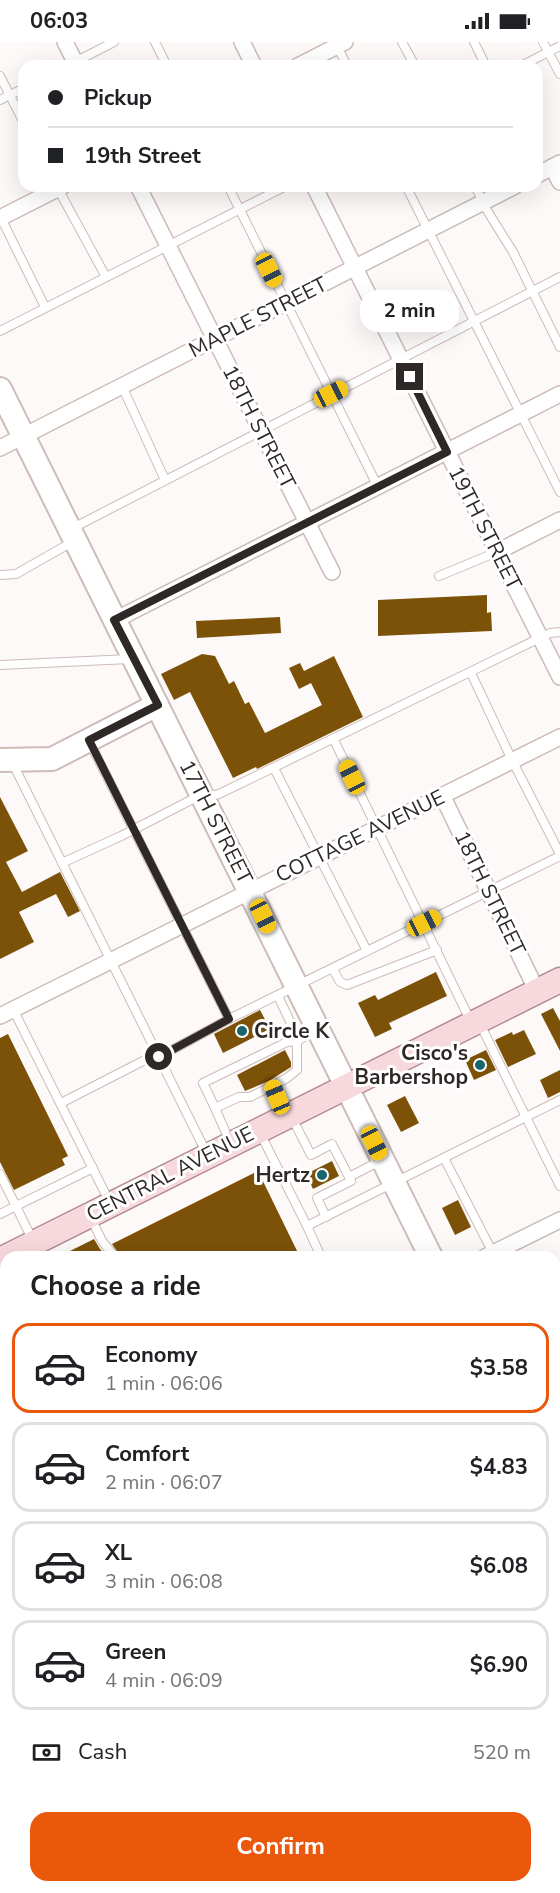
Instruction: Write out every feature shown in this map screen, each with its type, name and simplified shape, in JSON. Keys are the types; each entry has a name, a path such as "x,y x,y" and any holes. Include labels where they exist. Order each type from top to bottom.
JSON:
{"main road":[{"name":"CENTRAL AVENUE","path":"37,1250 89,1215 560,980"}],"street":[{"path":"65,42 71,60"},
{"path":"242,42 251,60"},
{"path":"309,60 339,43"},
{"path":"545,169 560,182"},
{"path":"0,217 49,192"},
{"name":"18TH STREET","path":"141,192 332,572"},
{"name":"19TH STREET","path":"317,192 560,677"},
{"name":"MAPLE STREET","path":"0,448 504,192"},
{"name":"17TH STREET","path":"0,388 250,890 288,991 318,1029 428,1251"},
{"path":"114,620 560,394"},
{"path":"497,552 560,520"},
{"path":"6,760 52,759 158,705"},
{"name":"COTTAGE AVENUE","path":"7,1013 560,736"},
{"name":"18TH STREET","path":"442,795 537,991"},
{"path":"497,1251 560,1220"}],"lane":[{"path":"82,60 114,42"},
{"path":"155,42 164,60"},
{"path":"402,42 412,60"},
{"path":"474,42 483,60"},
{"path":"543,42 560,75"},
{"path":"339,43 345,60"},
{"path":"533,60 560,46"},
{"path":"0,76 18,112"},
{"path":"0,100 18,90"},
{"path":"62,192 106,277"},
{"path":"231,192 378,487"},
{"path":"0,331 274,192"},
{"path":"409,192 560,492"},
{"path":"478,192 513,252 560,347"},
{"path":"0,217 45,307"},
{"path":"0,575 16,574 73,535 165,480 560,277"},
{"path":"122,386 165,480"},
{"path":"439,576 497,552"},
{"path":"62,863 193,799 219,794 550,633 560,632"},
{"path":"0,665 134,659"},
{"path":"61,1103 145,1060 159,1057 229,1019 560,855 471,673"},
{"path":"89,740 229,1019"},
{"path":"334,740 437,950 560,1186"},
{"path":"6,760 62,863 208,1156"},
{"path":"274,768 367,951"},
{"path":"333,969 340,982 347,985 437,950"},
{"path":"215,1108 239,1097 250,1097 297,1070 297,1041 288,991"},
{"path":"7,1013 61,1103 111,1204"},
{"path":"231,1144 203,1083 287,1042 297,1041 318,1029"},
{"path":"272,1086 290,1114 311,1155 332,1144 351,1181 316,1198 326,1217"},
{"path":"307,1226 560,1100"},
{"path":"258,1130 318,1251"},
{"path":"444,1158 487,1251"},
{"path":"349,1177 383,1160"},
{"path":"0,1214 93,1168"},
{"path":"0,1174 37,1250"},
{"path":"89,1215 102,1241 110,1251"}],"building":[{"path":"487,595 487,613 491,612 492,631 378,636 378,600"},
{"path":"280,617 281,633 197,638 196,621"},
{"path":"202,654 215,656 229,684 234,681 245,704 249,702 265,733 322,705 311,683 299,689 289,668 300,663 304,671 334,656 363,717 257,769 256,767 233,778 190,692 174,700 161,674"},
{"path":"0,797 28,851 6,862 22,892 60,872 80,911 68,917 56,894 19,912 34,942 0,959"},
{"path":"436,972 447,996 389,1023 392,1029 375,1037 358,1003 375,995 378,1000"},
{"path":"553,1008 560,1021 560,1051 541,1014"},
{"name":"Circle K","path":"260,1010 270,1029 223,1053 214,1034"},
{"path":"524,1030 536,1054 508,1067 495,1040 512,1032 513,1035"},
{"path":"8,1034 68,1156 62,1159 65,1165 14,1190 0,1162 0,1038"},
{"name":"Circle K","path":"285,1050 291,1067 269,1081 245,1091 237,1075"},
{"name":"Cisco's Barbershop","path":"486,1050 496,1070 474,1080 465,1060"},
{"path":"560,1070 560,1092 548,1098 540,1080"},
{"path":"405,1096 419,1123 401,1132 387,1105"},
{"name":"Hertz","path":"332,1161 339,1176 313,1189 306,1174"},
{"path":"258,1171 297,1251 117,1251 112,1244"},
{"path":"458,1200 471,1227 455,1235 442,1208"},
{"path":"94,1239 102,1251 70,1251"}],"place":[{"name":"Circle K","path":"242,1031"},
{"name":"Cisco's Barbershop","path":"480,1065"},
{"name":"Hertz","path":"322,1175"}],"route":[{"path":"159,1057 229,1019 89,740 158,705 114,620 447,452 410,377"}]}
